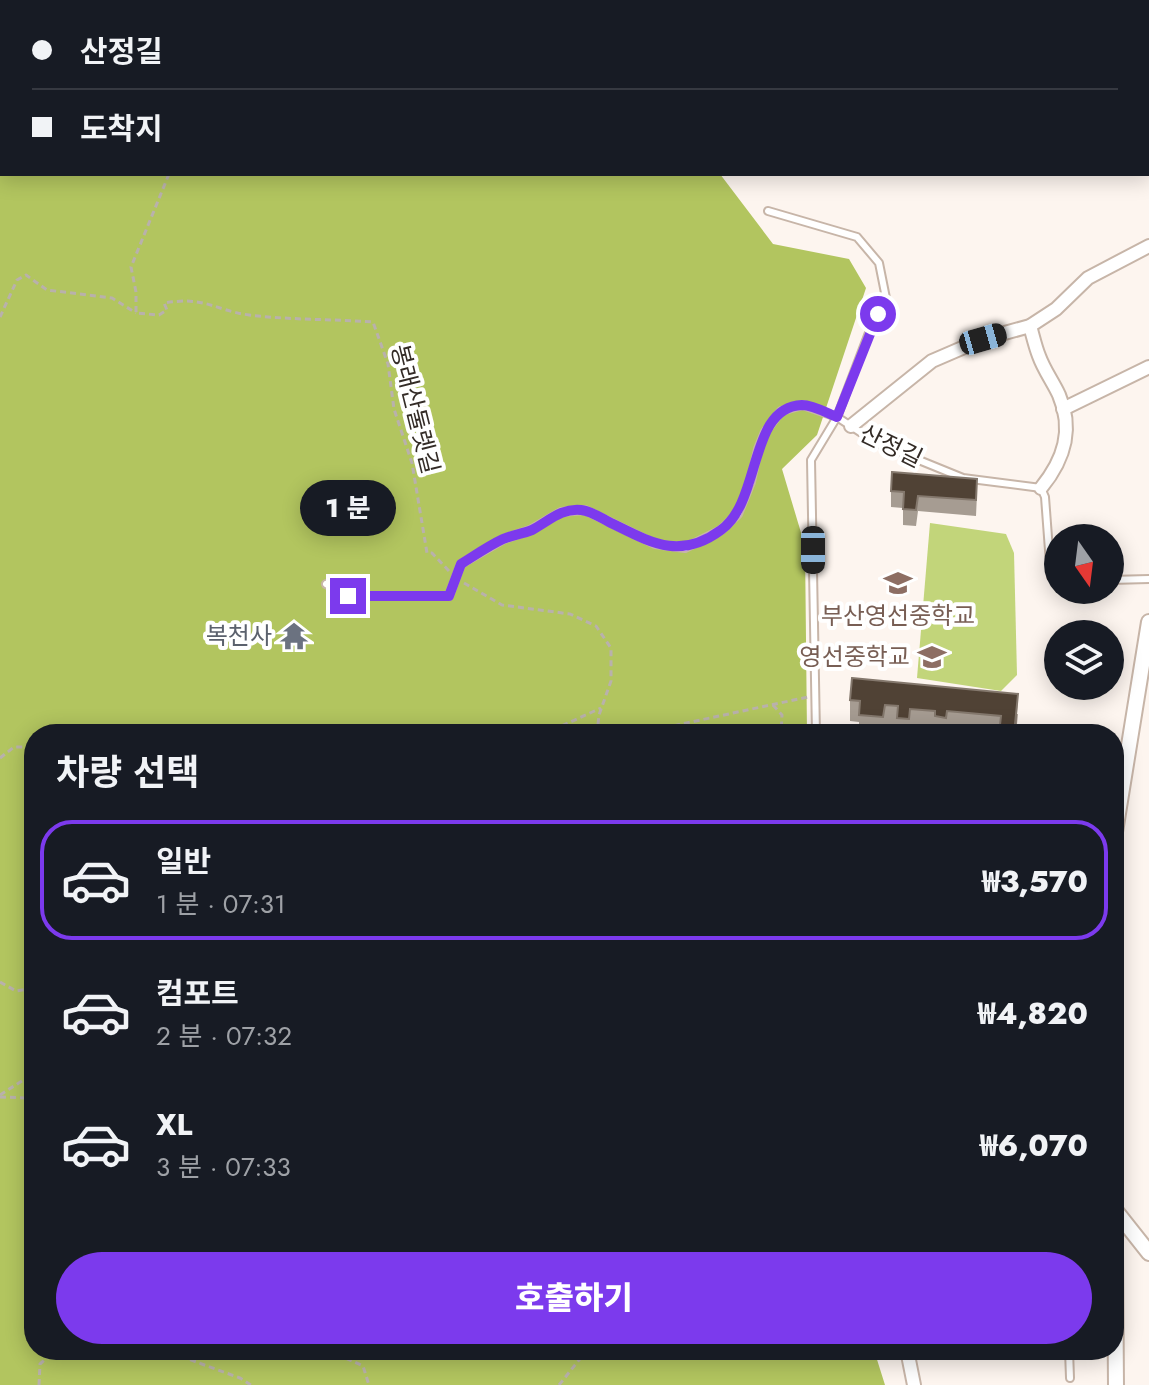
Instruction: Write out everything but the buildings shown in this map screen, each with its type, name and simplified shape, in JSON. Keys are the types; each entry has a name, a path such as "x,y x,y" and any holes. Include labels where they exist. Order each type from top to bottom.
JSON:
{"street":[{"path":"851,426 932,361 983,339 1030,326 1056,309 1088,278 1149,246"},
{"path":"1030,326 1039,358 1063,409 1068,434 1051,476 1041,488"},
{"path":"1063,409 1149,367"},
{"path":"1124,776 1149,622"},
{"path":"1124,1221 1149,1253"},
{"path":"909,1360 914,1385"},
{"path":"1116,1360 1116,1385"}],"lane":[{"name":"산정길","path":"768,211 857,237 879,263 886,298 870,330 837,417 877,443 963,478 1041,488"},
{"path":"326,584 348,596 449,596 461,564 504,539 530,530 561,512 574,510 585,510 655,544 685,548 721,530 738,514 765,432 781,411 803,405 837,417 811,460 816,724"},
{"path":"1041,488 1045,497 1047,524"},
{"path":"1124,580 1149,579"},
{"path":"1069,1360 1070,1378"}],"path":[{"path":"136,313 131,267 168,176"},
{"path":"0,317 17,280 26,275 47,290 112,298 136,313"},
{"name":"봉래산둘렛길","path":"136,313 159,315 167,310 164,303 186,299 209,302 246,315 373,322 388,364 394,409 412,463 427,553 432,553 457,579 502,605 570,614 596,626 611,648 611,681 599,724"},
{"path":"683,724 815,696"},
{"path":"773,705 782,715 782,724"},
{"path":"566,724 601,708"},
{"path":"0,758 14,747 24,747"},
{"path":"0,982 16,991 24,990"},
{"path":"0,1096 24,1080"},
{"path":"0,1096 24,1098"},
{"path":"39,1385 40,1364 45,1360"},
{"path":"191,1360 251,1385"},
{"path":"350,1360 363,1366 369,1385"},
{"path":"559,1385 579,1360"}],"green space":[{"path":"0,176 722,176 773,244 849,259 866,288 817,435 782,469 805,546 807,724 24,724 24,1360 877,1360 885,1385 0,1385"},
{"path":"930,523 1006,534 1014,553 1017,675 1001,691 917,678"}],"place":[{"name":"부산영선중학교","path":"898,583"},
{"name":"복천사","path":"294,636"},
{"name":"영선중학교","path":"932,657"}],"route":[{"path":"348,596 449,596 461,564 561,512 585,510 655,544 673,548 685,548 721,530 738,514 765,432 781,411 803,405 837,417 878,314"}]}
